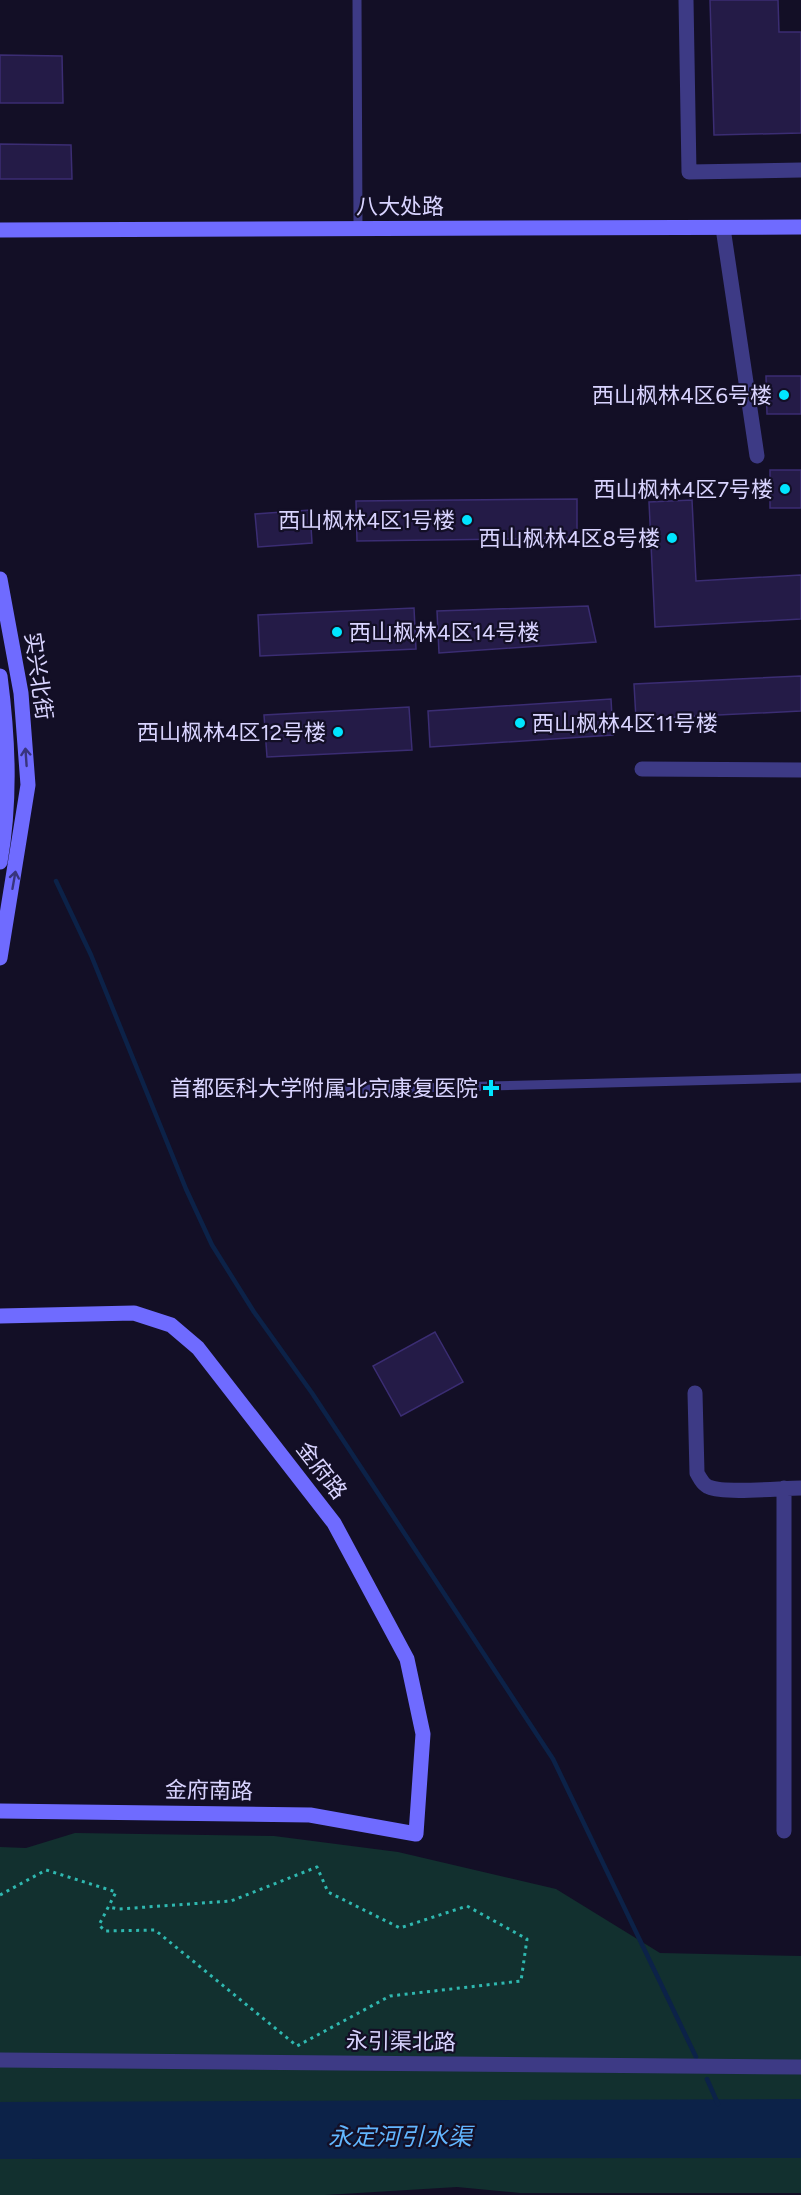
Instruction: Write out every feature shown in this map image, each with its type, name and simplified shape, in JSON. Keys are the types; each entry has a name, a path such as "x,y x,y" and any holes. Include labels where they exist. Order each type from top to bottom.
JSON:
{"street":[{"path":"686,0 689,172 801,170"},
{"name":"八大处路","path":"0,230 801,227"},
{"path":"723,228 757,456"},
{"name":"实兴北街","path":"0,579 21,693 28,785 25,816 0,958"},
{"name":"实兴北街","path":"0,676 4,784 0,862"},
{"path":"642,769 801,770"},
{"path":"4,784 28,785"},
{"path":"4,816 25,816"},
{"name":"金府路","path":"0,1316 134,1313 171,1325 198,1347 334,1523 407,1659 423,1734 416,1834"},
{"path":"695,1393 697,1473 702,1481 710,1488 723,1489 801,1488"},
{"path":"784,1488 784,1832"},
{"name":"金府南路","path":"0,1810 310,1815 416,1834"},
{"name":"永引渠北路","path":"0,2060 801,2067"}],"lane":[{"path":"357,0 358,229"},
{"path":"335,1090 801,1078"}],"path":[{"path":"0,1894 46,1870 116,1892 108,1907 99,1925 105,1931 156,1930 297,2046 390,1996 521,1981 527,1939 467,1906 400,1928 328,1892 317,1867 231,1901 119,1909 108,1907"}],"green space":[{"path":"75,1833 274,1836 398,1852 556,1889 660,1953 801,1956 801,2193 520,2193 457,2187 325,2195 0,2195 0,1847 26,1848"}],"water":[{"name":"永定河引水渠","path":"801,2099 801,2158 0,2159 0,2102"}],"building":[{"path":"710,0 778,0 779,32 801,32 801,133 714,135"},
{"path":"0,55 62,56 63,103 0,103"},
{"path":"0,144 71,145 72,179 0,179"},
{"name":"西山枫林4区6号楼","path":"766,376 801,376 801,414 767,414"},
{"name":"西山枫林4区7号楼","path":"770,470 801,470 801,508 770,508"},
{"name":"西山枫林4区1号楼","path":"577,499 577,538 357,541 356,501"},
{"name":"西山枫林4区8号楼","path":"692,500 696,581 801,575 801,619 655,627 649,502"},
{"path":"310,510 312,543 258,547 255,514"},
{"path":"588,606 596,642 439,653 437,611"},
{"name":"西山枫林4区14号楼","path":"414,608 416,649 260,656 258,615"},
{"path":"801,676 801,711 636,719 634,684"},
{"name":"西山枫林4区11号楼","path":"611,699 613,735 430,747 428,711"},
{"name":"西山枫林4区12号楼","path":"409,707 412,750 267,757 264,715"},
{"path":"435,1332 463,1382 401,1416 373,1366"}],"waterway":[{"path":"56,881 91,955 186,1189 212,1245 254,1312 312,1393 553,1759 696,2057"},
{"path":"707,2079 718,2104"}],"place":[{"name":"西山枫林4区6号楼","path":"784,395"},
{"name":"西山枫林4区7号楼","path":"785,489"},
{"name":"西山枫林4区1号楼","path":"467,520"},
{"name":"西山枫林4区8号楼","path":"672,538"},
{"name":"西山枫林4区14号楼","path":"337,632"},
{"name":"西山枫林4区11号楼","path":"520,723"},
{"name":"西山枫林4区12号楼","path":"338,732"},
{"name":"首都医科大学附属北京康复医院","path":"491,1088"}]}
